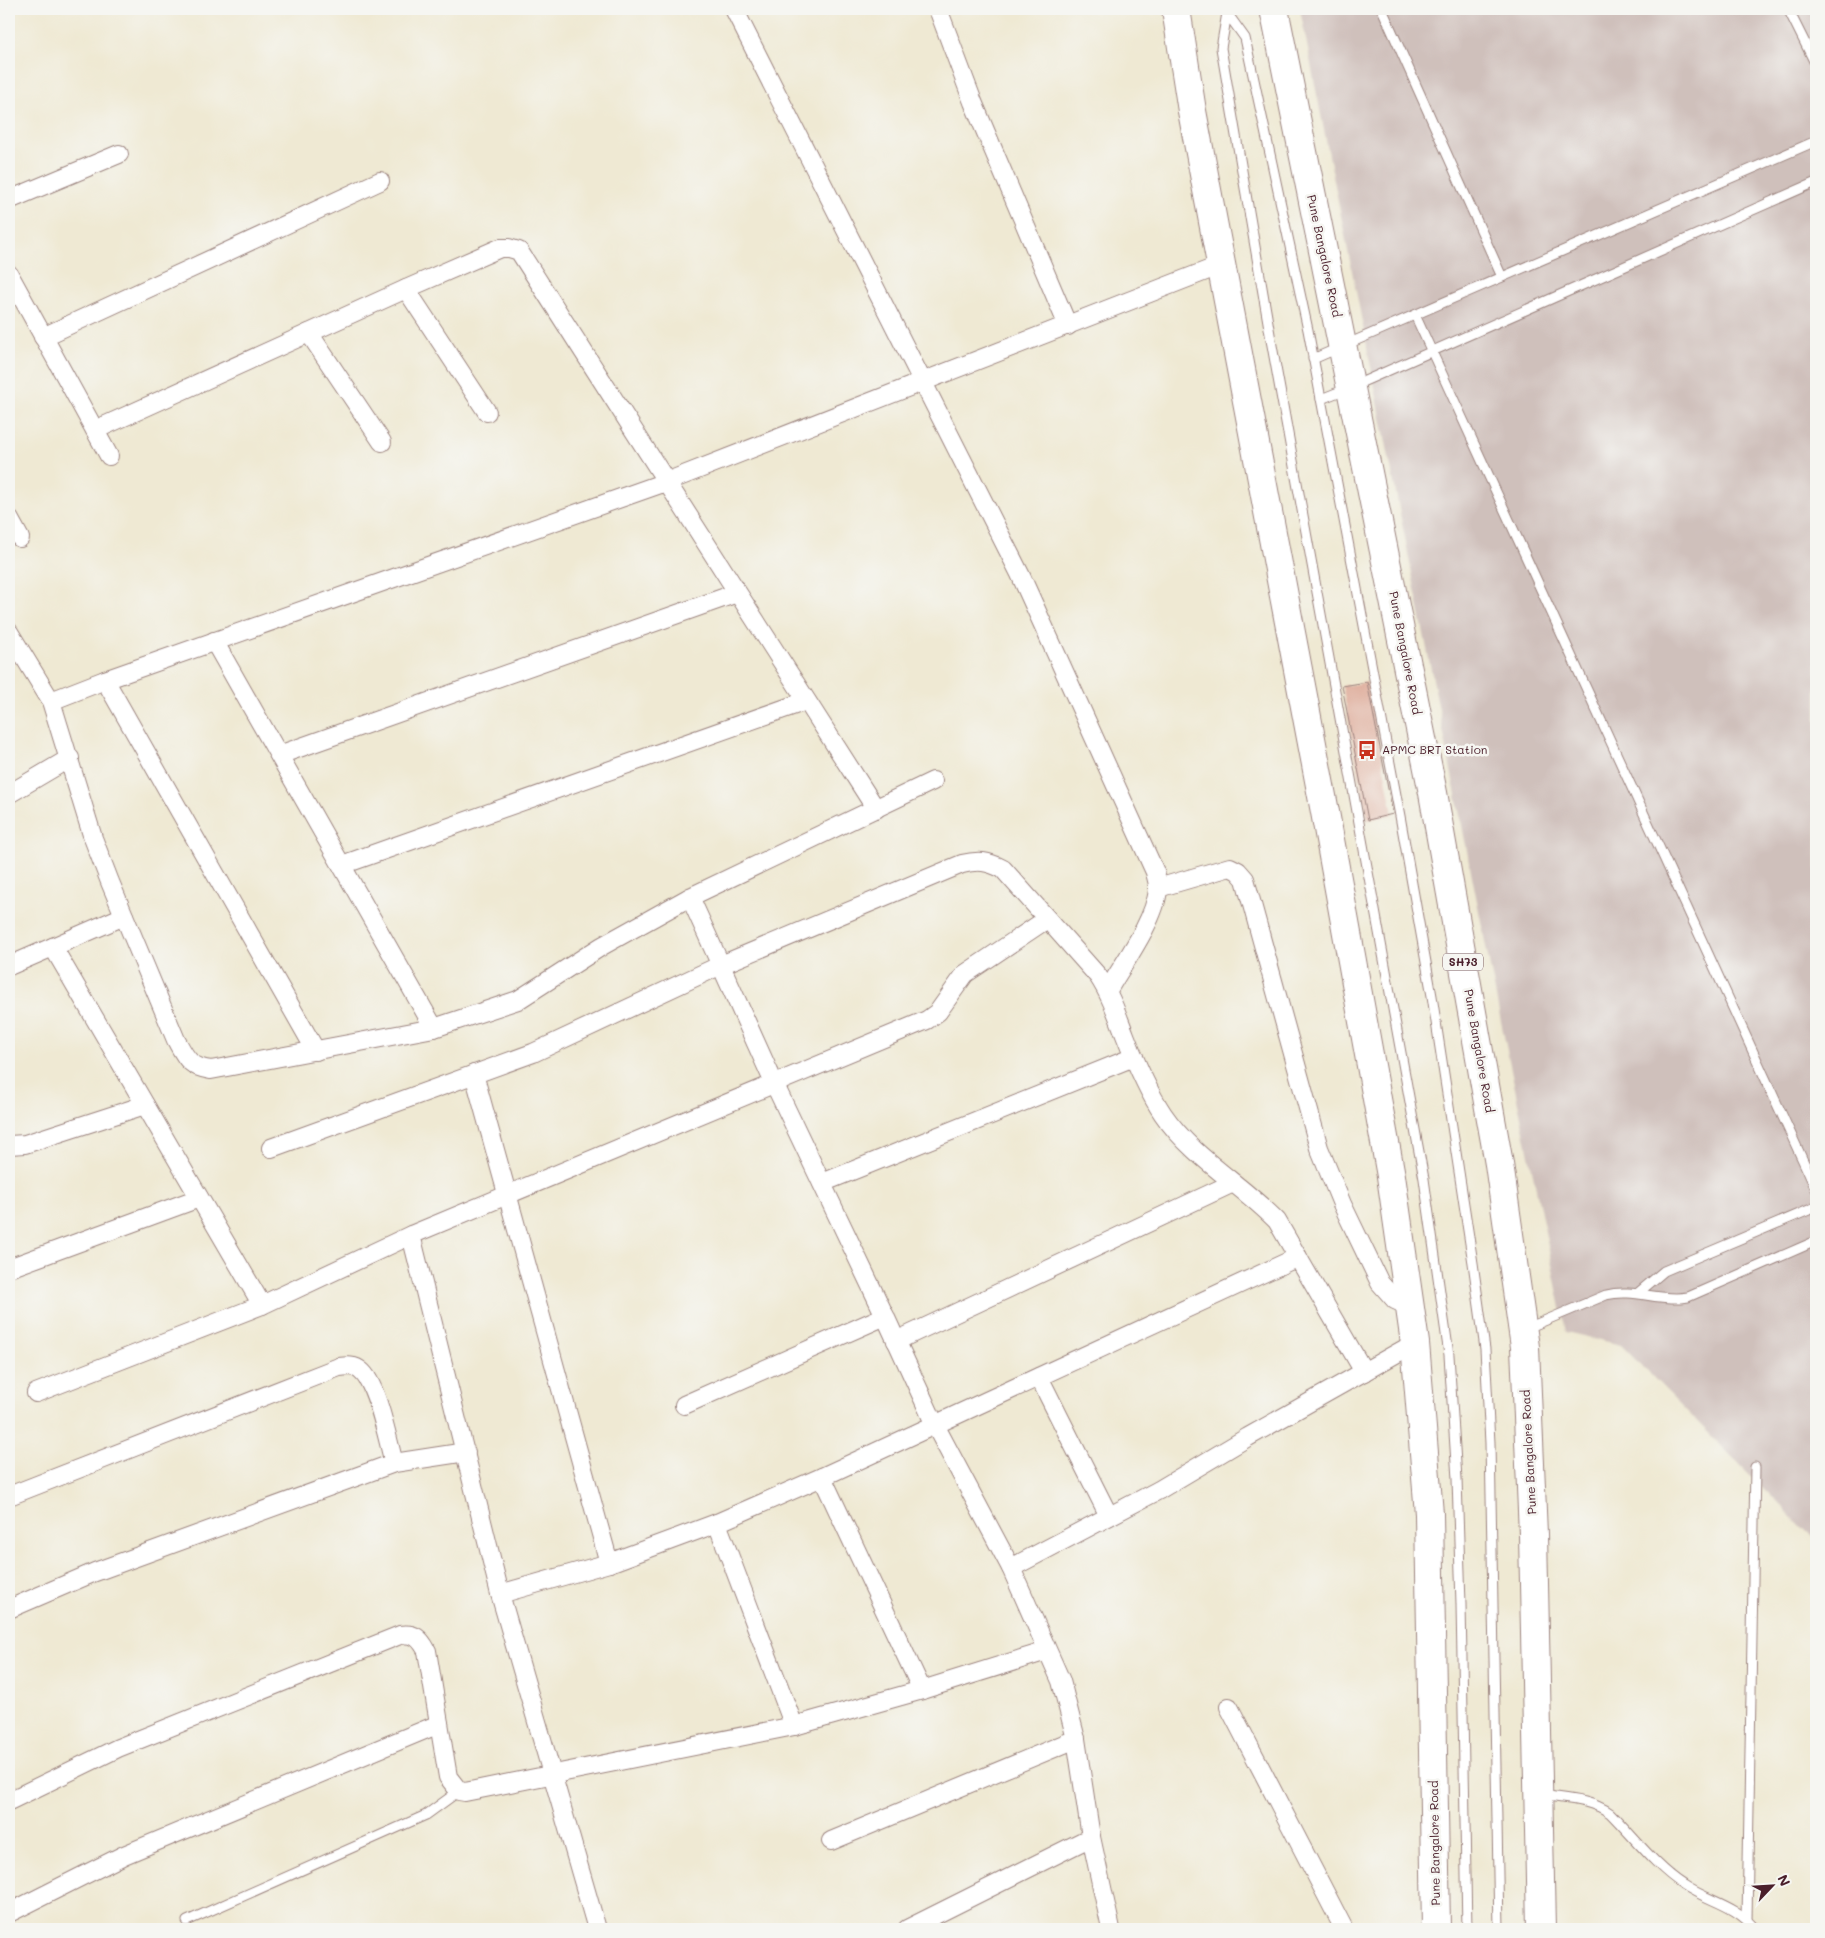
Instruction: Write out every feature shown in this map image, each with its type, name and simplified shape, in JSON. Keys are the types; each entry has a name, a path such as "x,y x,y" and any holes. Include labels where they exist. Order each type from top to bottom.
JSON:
{"main road":[{"name":"Pune Bangalore Road","path":"1176,9 1192,111 1389,1166 1415,1343 1429,1514 1436,1929"},
{"name":"Pune Bangalore Road","path":"1274,9 1433,793 1498,1164 1522,1330 1533,1534 1541,1929"}],"street":[{"path":"734,9 1020,574 1155,872 1158,888 1156,901 1148,921 1108,990"},
{"path":"938,9 973,102 1068,326"},
{"path":"9,200 119,154"},
{"path":"43,336 380,181"},
{"path":"95,430 500,248 519,251 876,809"},
{"path":"51,701 105,680 666,482 924,383 1221,265"},
{"path":"9,274 109,456"},
{"path":"406,289 487,412"},
{"path":"309,333 382,442"},
{"path":"9,518 20,538"},
{"path":"279,755 737,593"},
{"path":"9,632 51,701 94,838 124,916 176,1040 192,1065 211,1070 434,1028 518,1000 602,946 690,897 933,781"},
{"path":"214,642 434,1028"},
{"path":"105,680 316,1051"},
{"path":"342,865 806,701"},
{"path":"9,794 70,758"},
{"path":"271,1148 533,1053 721,965 962,864 977,861 990,862 1003,869 1098,976 1108,990 1134,1057 1162,1113 1183,1139 1216,1170 1263,1206 1276,1220 1364,1372"},
{"path":"1158,888 1230,867 1238,871 1245,879 1319,1148 1342,1204 1380,1283 1395,1300 1410,1307"},
{"path":"690,897 774,1083 935,1425 1011,1568 1060,1681 1076,1739 1091,1838 1111,1929"},
{"path":"9,966 124,916"},
{"path":"36,1393 262,1305 411,1235 927,1020 938,1012 965,974 1047,919"},
{"path":"52,947 262,1305"},
{"path":"822,1183 1134,1057"},
{"path":"474,1074 609,1563"},
{"path":"9,1145 25,1144 144,1105"},
{"path":"896,1341 1233,1183"},
{"path":"9,1268 199,1198"},
{"path":"411,1235 500,1594 597,1929"},
{"path":"500,1594 609,1563 717,1523 822,1477 1298,1257"},
{"path":"684,1405 885,1316"},
{"path":"1011,1568 1159,1490 1248,1437 1415,1343"},
{"path":"9,1496 339,1367 352,1366 362,1371 369,1380 394,1463"},
{"path":"1039,1377 1109,1516"},
{"path":"9,1609 96,1572 394,1463 466,1452"},
{"path":"822,1477 922,1690"},
{"path":"717,1523 794,1726"},
{"path":"9,1801 118,1748 400,1635 409,1634 417,1636 427,1651 448,1777 459,1791 466,1792 794,1726 922,1690 1047,1651"},
{"path":"1229,1708 1344,1929"},
{"path":"9,1913 124,1855 439,1724"},
{"path":"831,1842 1076,1739"},
{"path":"907,1929 1091,1838"}],"lane":[{"path":"1382,9 1502,277"},
{"path":"1788,9 1816,65"},
{"path":"1227,11 1245,38 1321,399 1400,816 1474,1263 1485,1349 1490,1444 1499,1929"},
{"path":"1227,11 1221,48 1271,340 1424,1179 1449,1355 1457,1479 1461,1604 1467,1929"},
{"path":"1313,359 1816,141"},
{"path":"1321,399 1432,352 1816,182"},
{"path":"1414,315 1816,1190"},
{"path":"1638,1293 1664,1271 1816,1207"},
{"path":"1522,1330 1606,1294 1620,1292 1638,1293 1674,1300 1688,1298 1816,1241"},
{"path":"1748,1920 1755,1467"},
{"path":"187,1920 426,1815 459,1791"},
{"path":"1538,1795 1588,1802 1600,1806 1610,1813 1670,1875 1685,1886 1731,1907 1748,1920 1755,1929"}],"shaded area":[{"path":"1300,9 1816,9 1816,1541 1621,1345 1566,1332 1499,1012"}],"building":[{"name":"APMC BRT Station","path":"1367,682 1393,814 1368,820 1342,686"}],"place":[{"name":"APMC BRT Station","path":"1367,750"}]}
